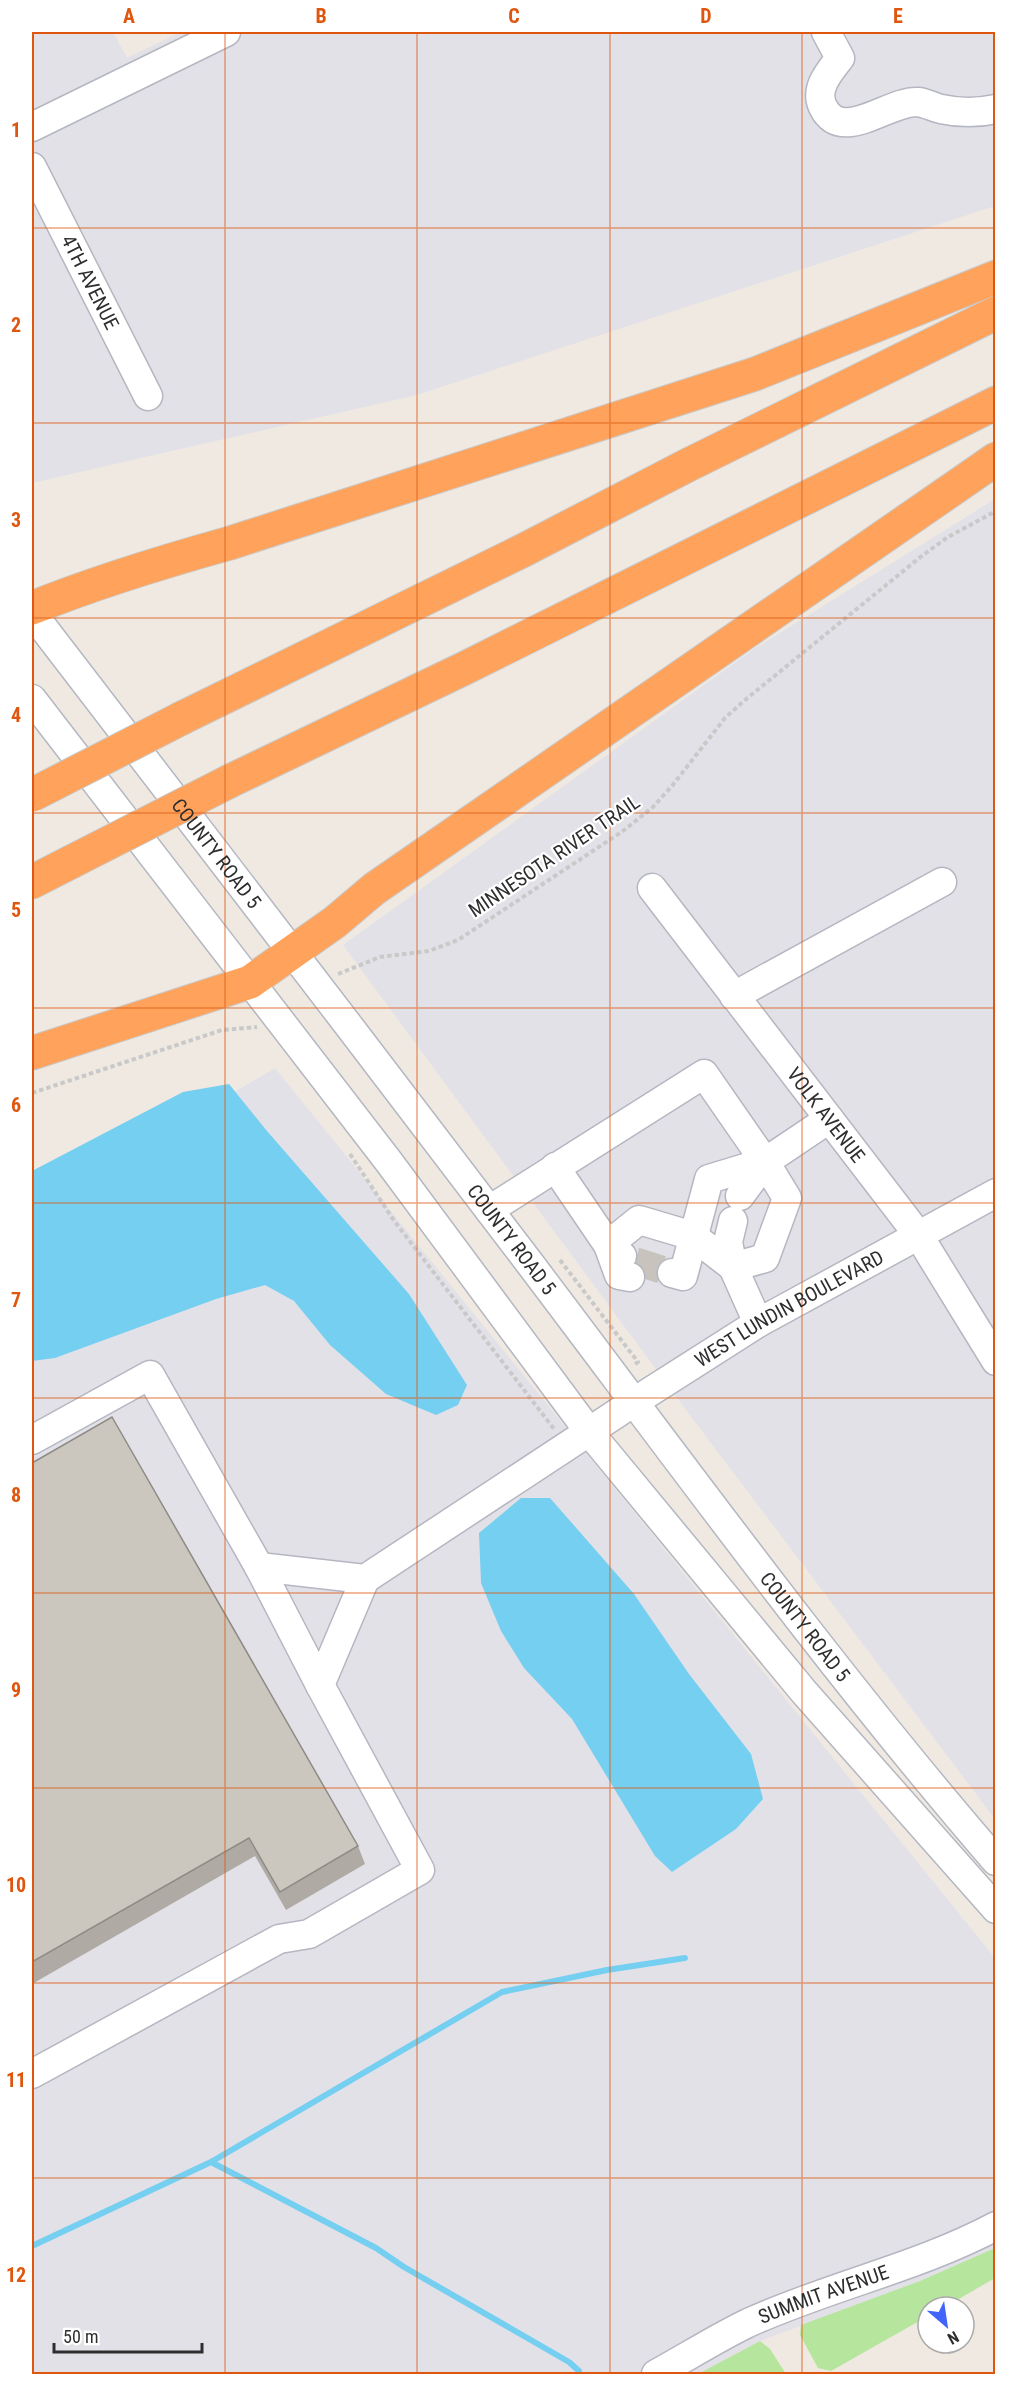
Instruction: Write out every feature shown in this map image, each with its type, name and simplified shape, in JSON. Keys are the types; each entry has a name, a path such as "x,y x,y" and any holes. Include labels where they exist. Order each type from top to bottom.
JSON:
{"highway":[{"path":"32,608 156,564 230,543 755,374 996,277"},
{"path":"32,795 996,313"},
{"path":"32,882 230,781 465,668 996,403"},
{"path":"32,1053 250,982 334,922 374,889 996,459"}],"street":[{"path":"32,127 226,32"},
{"path":"826,32 840,58 824,78 819,100 827,116 843,124 863,120 896,106 919,102 941,109 979,113 996,109"},
{"name":"4TH AVENUE","path":"32,167 148,396"},
{"name":"COUNTY ROAD 5","path":"32,613 913,1765 996,1861"},
{"name":"COUNTY ROAD 5","path":"32,699 389,1162 590,1433 804,1692 996,1910"},
{"path":"734,996 942,882"},
{"name":"VOLK AVENUE","path":"652,888 919,1236 996,1361"},
{"path":"489,1210 704,1074 787,1198 765,1258 733,1267"},
{"path":"674,1279 693,1236 709,1179 765,1162 829,1119"},
{"path":"758,1323 733,1267 728,1242 737,1208 765,1162"},
{"path":"555,1167 608,1245 624,1258 632,1269"},
{"name":"WEST LUNDIN BOULEVARD","path":"365,1579 758,1323 996,1193"},
{"path":"608,1245 639,1220 693,1236 733,1267"},
{"path":"32,1440 150,1375 259,1567 420,1870 309,1934 279,1939 32,2074"},
{"path":"259,1567 365,1579 320,1685"},
{"name":"SUMMIT AVENUE","path":"656,2374 748,2323 974,2238 996,2226"}],"path":[{"name":"MINNESOTA RIVER TRAIL","path":"316,985 380,957 429,951 458,940 623,831 653,807 725,718 745,700 940,543 996,511"},
{"path":"32,1093 222,1030 258,1027 274,1014"}],"shaded area":[{"path":"32,32 113,32 127,58 181,32 995,32 995,206 417,395 32,483"},
{"path":"995,499 995,1819 683,1406 343,945 754,649"},
{"path":"275,1068 995,1958 995,2248 920,2281 760,2341 698,2374 32,2374 32,1212"}],"green space":[{"path":"995,2248 995,2278 966,2295 916,2295 916,2323 831,2371 818,2368 800,2335 801,2325 920,2281"},
{"path":"760,2341 770,2349 786,2374 698,2374"}],"water":[{"path":"229,1084 409,1294 467,1385 458,1405 436,1415 386,1394 330,1345 294,1301 265,1285 216,1299 55,1358 32,1361 32,1171 183,1092"},
{"path":"521,1498 550,1498 634,1594 689,1674 751,1754 763,1799 736,1829 672,1872 655,1856 572,1719 524,1668 501,1631 481,1583 479,1533"}],"building":[{"path":"112,1417 358,1846 280,1892 249,1838 32,1962 32,1463"}],"waterway":[{"path":"32,2246 211,2162 502,1992 607,1970 685,1958"},
{"path":"211,2162 376,2248 404,2267 569,2362 579,2371"}],"tunnel":[{"path":"635,1261 672,1273"}]}
